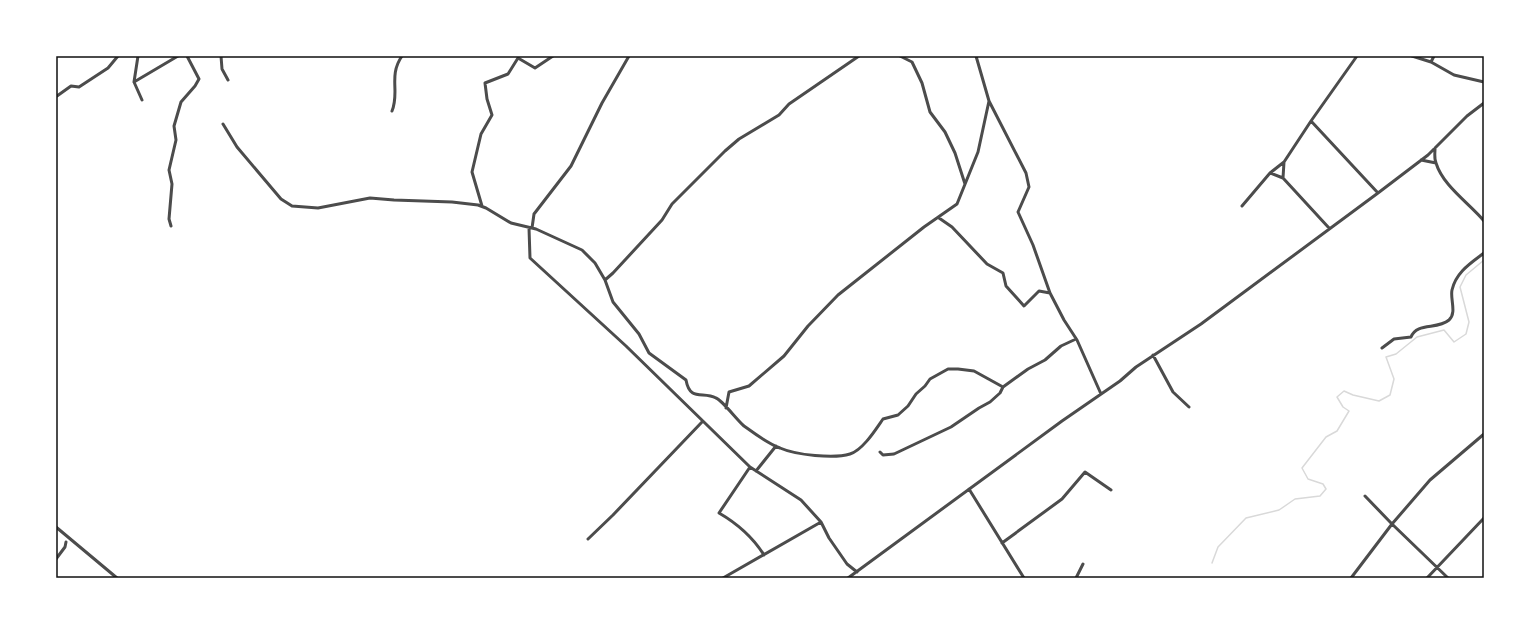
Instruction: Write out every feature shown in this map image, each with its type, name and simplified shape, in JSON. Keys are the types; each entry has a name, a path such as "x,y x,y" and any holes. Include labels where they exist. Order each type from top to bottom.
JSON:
{"street":[{"path":"56,95 57,96 71,86 79,87 108,68 118,56"},
{"path":"138,56 134,82 142,100"},
{"path":"134,82 178,56"},
{"path":"171,226 169,219 172,184 169,170 176,140 174,126 181,102 196,86 199,79 187,56"},
{"path":"221,56 222,69 228,80"},
{"path":"392,111 395,104 394,85 397,64 402,56"},
{"path":"482,206 472,172 481,134 492,115 487,99 485,83 508,74 517,57 535,68 553,56"},
{"path":"630,56 599,109 571,166 534,214 530,228 530,258 626,346 702,422 750,467 801,500 821,522 829,538 847,564 857,572"},
{"path":"605,280 662,220 672,204 725,151 739,139 778,115 789,104 859,56"},
{"path":"900,56 912,62 922,83 930,112 945,132 955,153 965,184"},
{"path":"976,56 989,101 1026,174 1028,187 1018,212 1050,293 1076,339 1101,394"},
{"path":"1242,206 1270,173 1284,162 1357,56"},
{"path":"1412,56 1431,62 1454,75 1484,82"},
{"path":"1431,62 1434,56"},
{"path":"726,408 729,392 749,386 784,356 808,326 838,295 924,227 958,204 978,152 989,101"},
{"path":"848,578 969,489 1120,382 1136,367 1201,324 1378,193 1421,160 1467,116 1484,103"},
{"path":"1311,121 1378,193"},
{"path":"223,124 237,147 280,199 292,206 318,208 370,198 452,202 482,206 511,223 530,228 582,250 595,263 605,280 613,302 639,334 649,354 686,380 687,388 694,394 716,397 742,424 754,434 791,452 815,455 851,454 874,434 883,419 898,415 908,406 916,394 930,379 948,369 974,371 1003,387"},
{"path":"1435,148 1436,162 1448,184 1484,221"},
{"path":"1421,160 1436,162"},
{"path":"1283,178 1284,162"},
{"path":"1270,173 1283,178 1329,228"},
{"path":"939,218 952,227 987,264 1003,273 1006,286 1024,306 1039,291 1050,293"},
{"path":"1382,348 1394,339 1411,338 1413,332 1417,329 1440,324 1449,320 1453,312 1452,290 1456,281 1463,268 1484,253"},
{"path":"880,452 883,456 894,454 951,427 990,402 1000,393 1003,387 1028,369 1045,360 1061,346 1076,339"},
{"path":"1153,356 1173,392 1189,407"},
{"path":"588,539 702,422"},
{"path":"1351,578 1392,524 1430,480 1484,434"},
{"path":"756,471 776,446"},
{"path":"750,467 719,513 742,528 764,555"},
{"path":"1002,543 1062,499 1086,472 1111,490"},
{"path":"969,489 1024,578"},
{"path":"1365,496 1448,578"},
{"path":"1427,578 1484,518"},
{"path":"722,578 821,522"},
{"path":"56,527 117,578"},
{"path":"56,559 65,547 66,542"},
{"path":"1076,578 1080,573 1083,564"}],"waterway":[{"path":"1212,563 1218,547 1246,518 1279,510 1295,499 1320,496 1326,489 1323,484 1308,479 1302,468 1326,437 1337,431 1349,411 1343,407 1337,397 1344,391 1353,395 1379,401 1390,395 1394,379 1386,357 1396,354 1417,337 1444,330 1454,342 1466,334 1469,322 1460,287 1466,275 1484,260"}]}
